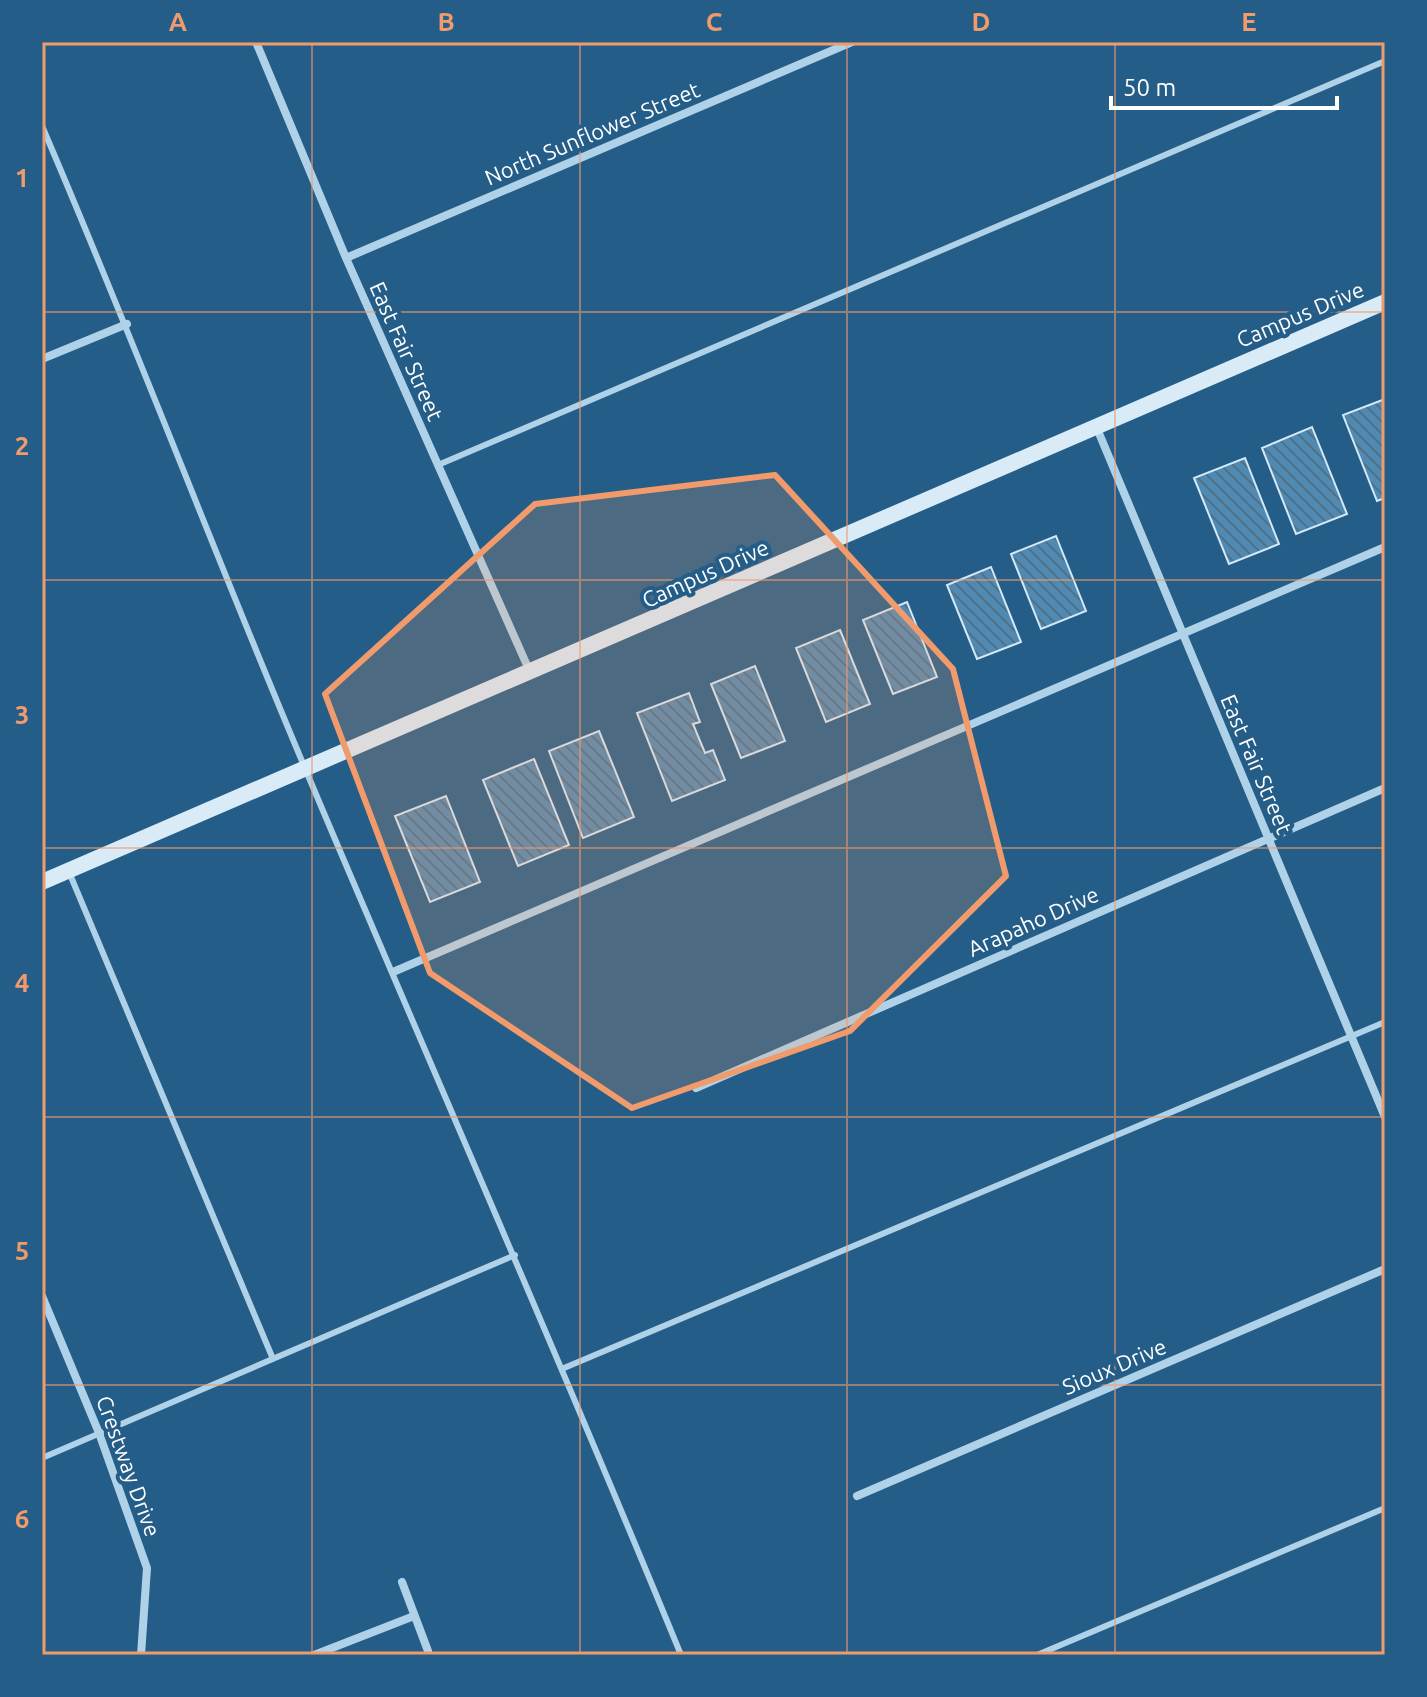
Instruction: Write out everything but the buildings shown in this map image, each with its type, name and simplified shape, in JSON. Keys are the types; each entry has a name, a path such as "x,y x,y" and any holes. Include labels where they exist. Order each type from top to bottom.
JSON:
{"main road":[{"name":"Campus Drive","path":"42,882 1385,302"}],"street":[{"name":"East Fair Street","path":"256,42 346,258 530,673"},
{"name":"North Sunflower Street","path":"346,258 852,42"},
{"path":"42,359 127,324"},
{"name":"East Fair Street","path":"1096,426 1385,1117"},
{"path":"393,972 1182,631 1385,547"},
{"name":"Arapaho Drive","path":"696,1088 1385,788"},
{"name":"Sioux Drive","path":"857,1496 1385,1269"},
{"name":"Crestway Drive","path":"42,1296 99,1433 147,1568 141,1655"},
{"path":"402,1582 428,1651"},
{"path":"314,1655 414,1616"}],"lane":[{"path":"438,465 1385,61"},
{"path":"42,126 127,324 305,769 564,1368 681,1655"},
{"path":"68,871 273,1359"},
{"path":"564,1368 1385,1022"},
{"path":"42,1458 515,1255"},
{"path":"1037,1655 1385,1508"}],"highlighted area":[{"path":"775,475 953,669 1006,876 850,1031 632,1108 430,973 325,694 535,504"}]}
